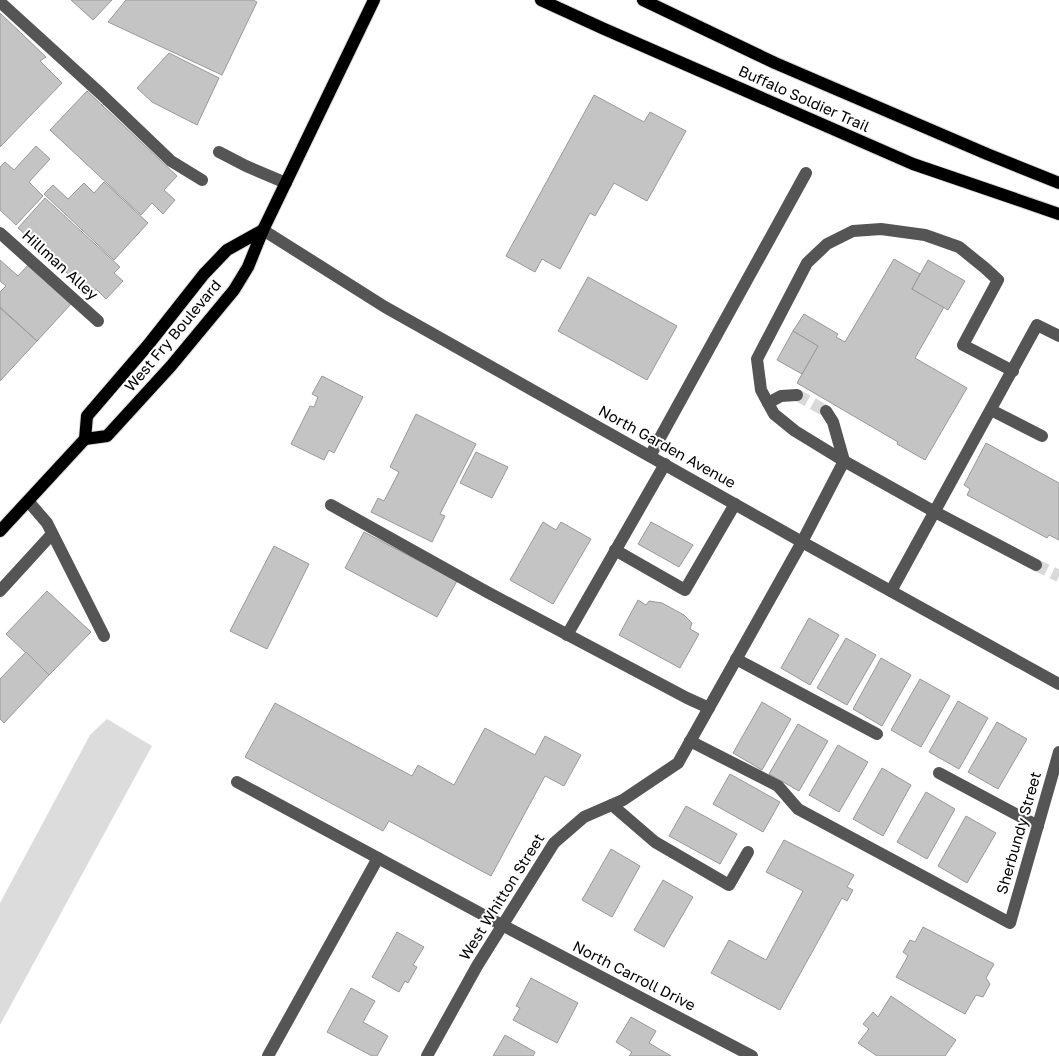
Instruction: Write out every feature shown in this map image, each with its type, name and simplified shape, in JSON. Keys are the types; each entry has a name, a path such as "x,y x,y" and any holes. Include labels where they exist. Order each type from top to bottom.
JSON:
{"main road":[{"name":"Buffalo Soldier Trail","path":"541,0 913,164 1059,214"},
{"name":"Buffalo Soldier Trail","path":"643,0 775,63 1059,183"},
{"name":"West Fry Boulevard","path":"263,230 227,250 204,274 148,345 87,416 85,439 107,436 171,366 234,290 248,266 263,230 371,1"},
{"path":"0,531 85,439"}],"street":[{"path":"0,2 171,161 202,180"},
{"path":"219,152 286,183"},
{"path":"650,456 806,173"},
{"path":"1013,371 963,345 998,280 959,247 925,235 881,229 853,231 827,244 807,263 757,360 761,390 774,414 795,431 935,512 1036,564"},
{"name":"North Garden Avenue","path":"263,230 385,307 802,542 1057,679"},
{"name":"Hillman Alley","path":"0,232 98,321"},
{"path":"891,591 1038,325 1059,336"},
{"path":"768,403 781,396 797,395"},
{"path":"991,410 1042,436"},
{"path":"826,411 833,422 844,461"},
{"name":"West Whitton Street","path":"427,1056 502,925 554,843 584,817 623,800 678,763 802,542 844,461"},
{"path":"567,634 665,464"},
{"path":"28,501 47,523 104,636"},
{"path":"615,550 685,590 735,504"},
{"path":"331,505 686,698 709,708"},
{"path":"0,591 52,534"},
{"path":"736,659 876,734"},
{"name":"Sherbundy Street","path":"690,741 778,786 798,809 1010,923 1059,752"},
{"path":"939,773 1038,826"},
{"name":"North Carroll Drive","path":"237,782 738,1052 752,1056"},
{"path":"612,805 655,842 729,885 748,852"},
{"path":"268,1056 378,858"}],"shaded area":[{"path":"107,719 152,746 0,1025 0,903 90,735"}],"building":[{"path":"71,0 112,0 93,20"},
{"path":"126,0 253,0 257,2 222,75 108,22"},
{"path":"0,13 46,57 40,61 62,83 0,147"},
{"path":"169,53 219,78 197,125 152,102 137,88"},
{"path":"87,91 177,176 164,190 175,200 163,214 152,203 141,215 50,130"},
{"path":"594,95 644,122 650,112 686,131 647,201 614,183 595,216 590,213 560,269 542,259 535,272 506,256"},
{"path":"36,146 50,159 29,182 43,196 16,225 0,210 0,167 5,162 14,170"},
{"path":"104,182 148,223 114,260 44,194 53,185 68,199 84,183 94,193"},
{"path":"45,198 120,267 114,273 123,281 106,299 96,289 91,295 18,228"},
{"path":"894,259 920,274 912,289 944,307 915,358 967,388 925,460 897,444 898,442 797,383 818,346 793,331 804,314 838,334 836,337 845,342"},
{"path":"0,260 18,276 28,265 71,304 37,341 0,307 0,292 6,286 0,281"},
{"path":"928,260 965,281 948,310 912,289"},
{"path":"588,277 677,326 647,380 558,331"},
{"path":"0,308 37,341 0,381"},
{"path":"793,331 818,346 802,374 777,360"},
{"path":"322,376 363,397 334,453 329,450 324,460 291,444 310,406 314,407 318,397 312,394"},
{"path":"416,414 476,444 440,514 445,516 432,542 371,512 378,498 384,501 399,472 390,467"},
{"path":"986,443 1059,483 1059,540 1049,535 1047,538 967,495 970,489 964,485"},
{"path":"476,452 508,467 492,498 460,483"},
{"path":"543,522 556,530 561,522 591,539 553,604 510,580"},
{"path":"651,522 693,545 679,567 638,544"},
{"path":"364,532 457,581 437,617 345,568"},
{"path":"274,546 309,564 267,649 230,631"},
{"path":"47,591 91,632 49,675 6,634"},
{"path":"638,600 646,605 649,601 662,603 684,615 692,623 690,629 699,634 680,668 619,635"},
{"path":"809,618 839,635 810,685 781,668"},
{"path":"846,638 876,655 847,705 817,688"},
{"path":"26,652 49,675 4,723 0,719 0,679"},
{"path":"881,658 911,675 882,726 853,709"},
{"path":"920,679 950,696 921,747 891,730"},
{"path":"958,701 988,718 959,769 929,752"},
{"path":"762,702 791,719 762,770 733,753"},
{"path":"275,703 412,776 418,765 454,785 485,728 535,755 545,736 581,755 564,786 545,776 491,876 389,821 383,831 245,757"},
{"path":"997,722 1027,739 998,789 968,772"},
{"path":"798,724 828,741 799,791 769,774"},
{"path":"838,745 868,762 839,812 809,795"},
{"path":"882,768 911,785 883,836 853,819"},
{"path":"730,774 780,802 763,832 713,804"},
{"path":"926,792 955,809 927,859 897,842"},
{"path":"686,806 737,834 720,864 669,836"},
{"path":"966,816 996,833 967,883 938,866"},
{"path":"784,840 854,875 847,887 853,890 847,901 842,898 780,1010 711,973 729,940 766,960 803,891 766,872"},
{"path":"611,849 640,866 612,917 582,900"},
{"path":"663,880 693,897 664,947 634,930"},
{"path":"923,927 994,964 986,978 990,984 983,997 976,995 965,1014 896,977 908,956 903,952 910,940 915,942"},
{"path":"397,932 424,947 413,965 417,967 408,983 405,981 399,992 372,977"},
{"path":"531,978 578,1003 557,1043 513,1020 520,1008 516,1006"},
{"path":"351,988 375,1001 363,1022 388,1036 377,1056 372,1056 327,1032"},
{"path":"891,996 956,1040 945,1056 877,1056 858,1043 869,1029 863,1024 873,1012 878,1017"},
{"path":"631,1017 656,1031 649,1043 671,1056 629,1056 632,1052 616,1042"},
{"path":"505,1035 535,1052 533,1056 493,1056"}],"tunnel":[{"path":"797,395 826,411"},
{"path":"1036,565 1059,576"}]}
